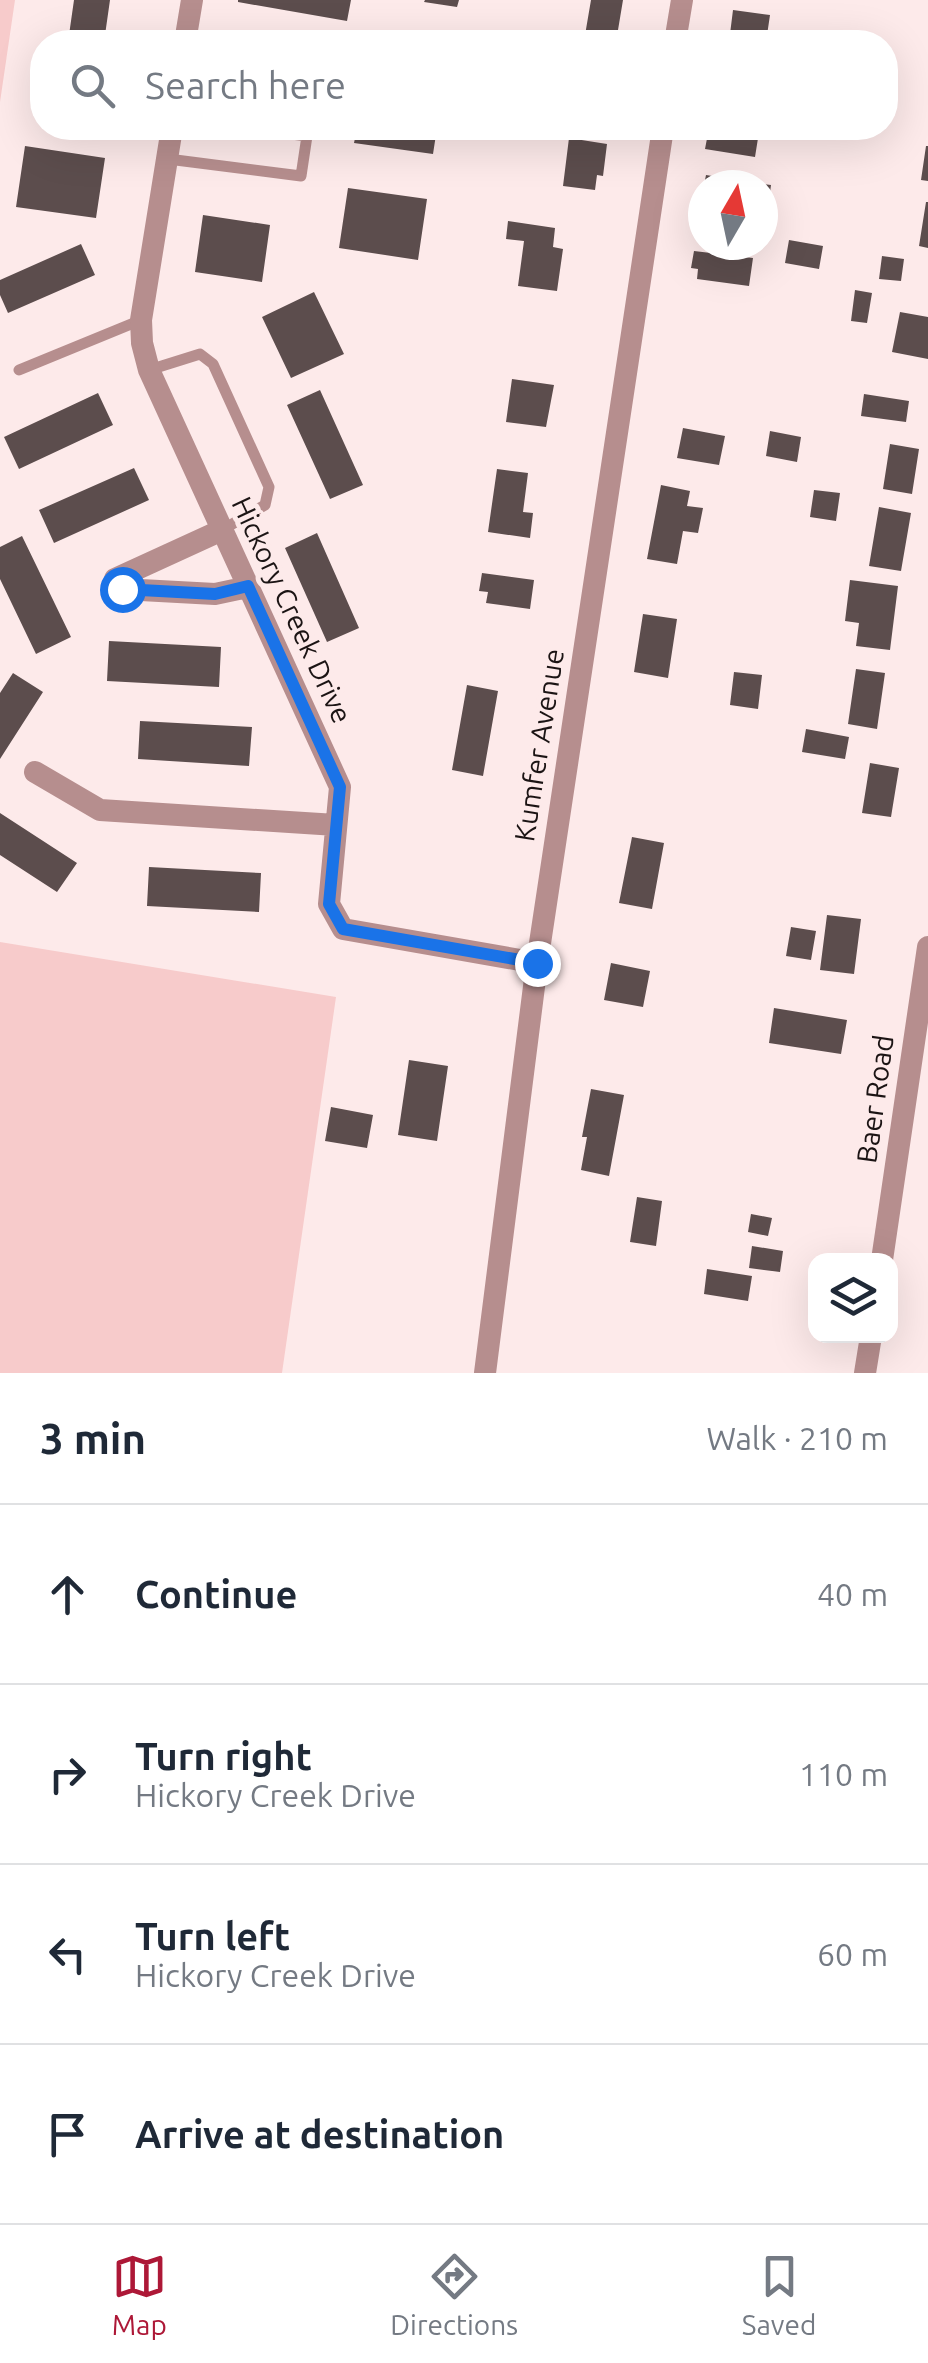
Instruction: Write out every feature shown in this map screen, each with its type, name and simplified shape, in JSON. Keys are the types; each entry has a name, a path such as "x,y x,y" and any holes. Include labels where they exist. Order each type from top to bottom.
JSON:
{"street":[{"path":"187,30 192,0"},
{"path":"677,30 682,0"},
{"name":"Hickory Creek Drive","path":"170,140 142,320 142,343 149,370 340,787 329,904 343,929 537,963"},
{"name":"Kumfer Avenue","path":"485,1373 537,963 660,140"},
{"path":"222,530 115,578 122,589 215,594 248,586"},
{"path":"35,772 100,810 336,825"},
{"name":"Baer Road","path":"883,1253 928,947"},
{"path":"866,1373 870,1343"}],"lane":[{"path":"168,160 301,176 306,140"},
{"path":"18,370 142,320"},
{"path":"149,370 200,354 213,364 269,486 266,505 222,530"}],"shaded area":[{"path":"0,0 15,0 0,102"},
{"path":"0,942 336,997 282,1373 0,1373"}],"building":[{"path":"74,0 110,0 106,30 70,30"},
{"path":"238,0 351,0 347,21"},
{"path":"425,0 459,0 457,7"},
{"path":"591,0 623,0 618,30 586,30"},
{"path":"733,10 770,15 768,30 730,30"},
{"path":"355,140 435,140 433,154 354,143"},
{"path":"569,140 607,144 603,176 597,175 595,190 563,186"},
{"path":"707,140 758,140 755,157 705,149"},
{"path":"25,146 105,158 96,218 16,207"},
{"path":"928,146 928,181 921,180"},
{"path":"348,188 427,199 418,260 339,248"},
{"path":"928,202 928,248 919,246"},
{"path":"203,215 270,225 262,282 195,272"},
{"path":"508,221 555,228 553,247 563,249 557,291 518,286 524,241 506,239"},
{"path":"789,240 823,246 819,269 785,263"},
{"path":"81,244 95,275 8,313 0,295 0,280"},
{"path":"882,256 904,259 901,281 879,279"},
{"path":"692,260 753,260 749,286 697,279 698,269 691,268"},
{"path":"855,290 872,293 867,323 851,321"},
{"path":"314,292 344,354 291,378 262,317"},
{"path":"900,312 928,317 928,359 892,352"},
{"path":"512,379 554,385 546,427 506,422"},
{"path":"320,390 363,485 330,499 287,405"},
{"path":"98,393 113,425 19,469 4,437"},
{"path":"864,394 909,401 906,422 861,416"},
{"path":"683,428 725,436 719,465 677,458"},
{"path":"770,431 801,437 797,462 766,456"},
{"path":"890,444 919,449 912,494 883,489"},
{"path":"134,468 149,500 54,543 39,510"},
{"path":"497,469 528,473 523,512 533,513 530,538 488,532"},
{"path":"661,485 690,491 687,506 703,508 698,533 683,531 677,564 647,559"},
{"path":"814,490 840,493 836,521 810,517"},
{"path":"879,507 911,513 901,571 869,566"},
{"path":"317,533 359,628 327,642 285,548"},
{"path":"22,536 71,637 36,654 0,579 0,547"},
{"path":"482,573 534,580 530,609 486,603 488,592 479,591"},
{"path":"850,580 898,586 890,650 856,646 859,623 845,621"},
{"path":"643,614 677,619 668,678 634,672"},
{"path":"109,641 221,647 219,687 107,681"},
{"path":"856,669 885,673 877,729 848,724"},
{"path":"734,672 762,675 758,709 730,705"},
{"path":"13,673 43,692 0,759 0,693"},
{"path":"467,685 498,691 483,776 452,770"},
{"path":"140,721 252,727 249,766 138,759"},
{"path":"806,729 849,737 845,759 802,752"},
{"path":"870,763 899,768 891,817 862,813"},
{"path":"0,813 77,863 57,892 0,855"},
{"path":"632,837 664,843 652,909 619,903"},
{"path":"149,867 261,873 259,912 147,906"},
{"path":"827,915 861,919 854,974 820,970"},
{"path":"791,927 816,931 811,960 786,956"},
{"path":"611,963 650,971 643,1007 604,1000"},
{"path":"774,1008 847,1020 841,1054 769,1043"},
{"path":"409,1060 448,1066 437,1141 398,1135"},
{"path":"591,1089 624,1095 609,1176 581,1170 587,1137 582,1137"},
{"path":"331,1107 373,1115 367,1148 325,1141"},
{"path":"637,1197 662,1201 656,1246 630,1242"},
{"path":"751,1214 772,1218 768,1236 748,1232"},
{"path":"752,1246 783,1251 780,1272 749,1268"},
{"path":"707,1269 752,1276 748,1301 704,1294"}],"route":[{"path":"122,589 215,594 248,586 340,787 329,904 343,929 537,963"}]}
